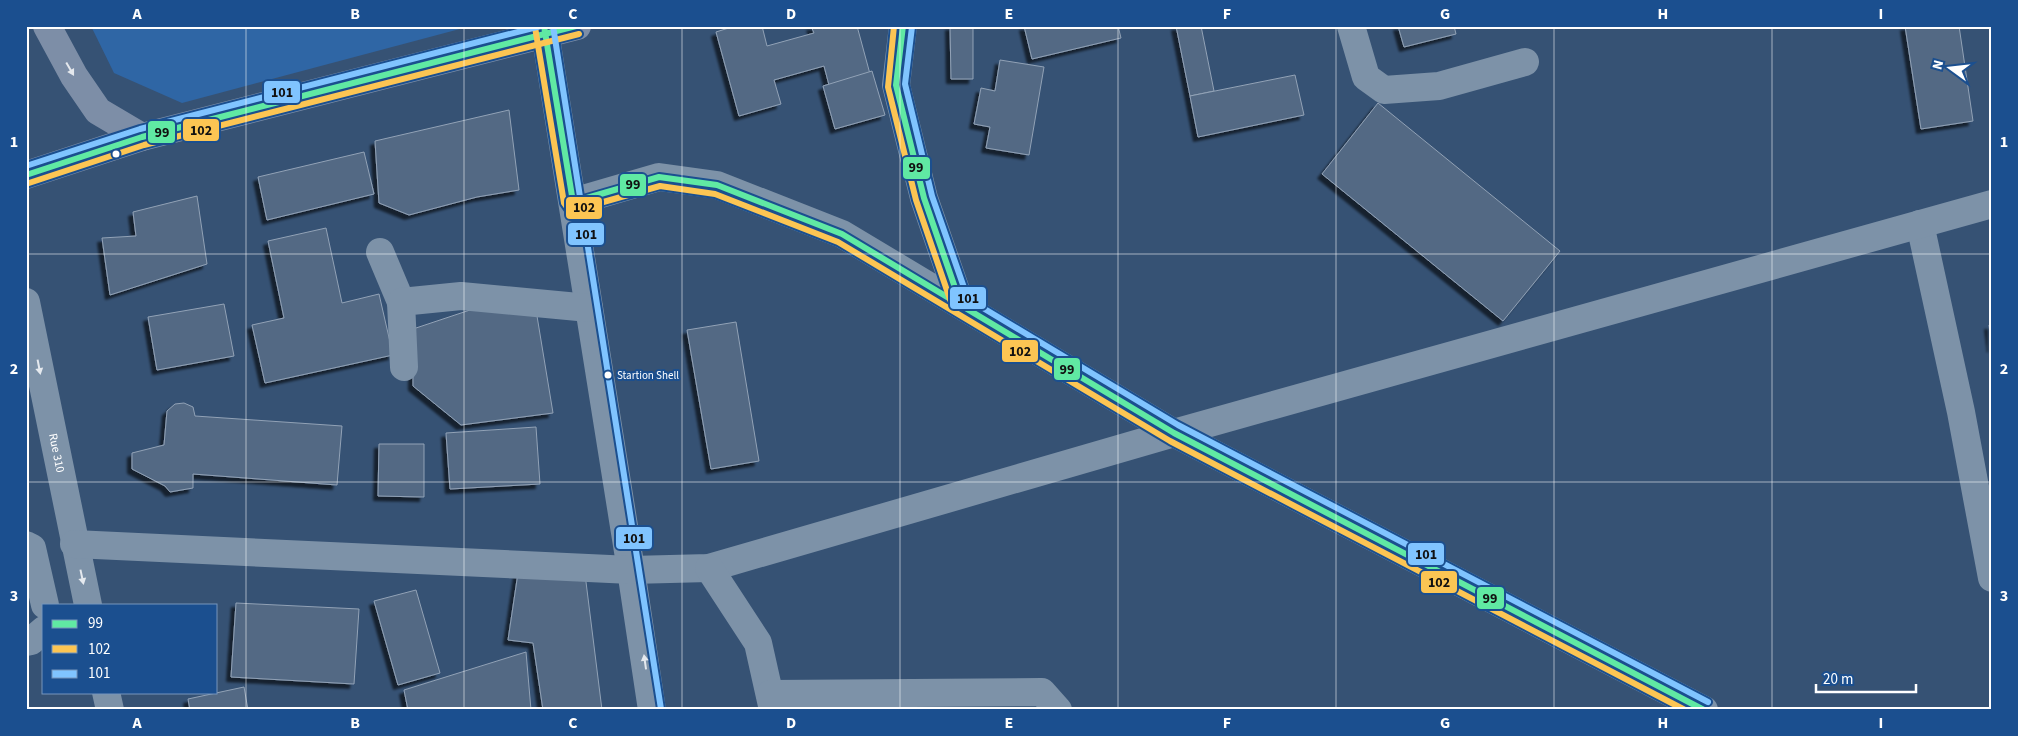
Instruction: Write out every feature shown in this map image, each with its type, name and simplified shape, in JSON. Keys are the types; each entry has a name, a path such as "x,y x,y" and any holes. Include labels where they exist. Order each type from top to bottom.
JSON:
{"main road":[{"path":"47,26 74,76 98,111 142,138"},
{"path":"26,175 142,138 544,29 576,26"}],"street":[{"path":"904,26 896,85 924,198 961,305"},
{"path":"1351,26 1366,77 1384,90 1439,86 1525,62"},
{"path":"544,29 573,202 652,710"},
{"path":"573,202 659,177 717,185 842,234 1174,433 1704,710"},
{"path":"74,544 631,570 709,568 1174,433 1992,204"},
{"path":"1920,224 1961,412 1992,578"},
{"path":"380,252 401,302 404,367"},
{"path":"401,302 461,296 589,308"},
{"name":"Rue 310","path":"26,302 88,604"},
{"path":"26,545 32,548 45,604"},
{"path":"709,568 758,643 771,702 1042,692 1058,710"},
{"path":"26,642 31,641 42,632"},
{"path":"106,694 110,710"}],"shaded area":[{"path":"91,26 471,26 182,103 114,73"}],"building":[{"path":"735,26 762,26 767,46 814,33 811,26 857,26 870,74 829,85 824,66 774,80 781,104 739,116 716,32"},
{"path":"950,26 973,26 973,79 951,79"},
{"path":"1024,26 1118,26 1121,38 1032,59"},
{"path":"1176,26 1201,26 1214,91 1190,96"},
{"path":"1398,26 1454,26 1456,34 1404,47"},
{"path":"1905,26 1959,26 1973,121 1921,129"},
{"path":"1000,60 1044,67 1029,155 986,148 990,127 974,124 981,88 995,91"},
{"path":"872,71 885,115 835,129 823,86"},
{"path":"1295,75 1304,115 1198,137 1190,96"},
{"path":"1378,103 1560,251 1503,321 1322,174"},
{"path":"509,110 519,190 477,197 409,215 379,203 375,141"},
{"path":"364,152 374,194 267,220 258,177"},
{"path":"197,196 207,264 110,295 102,238 136,236 133,212"},
{"path":"326,228 342,303 379,294 393,355 265,383 252,325 284,318 268,241"},
{"path":"224,304 234,356 157,370 148,317"},
{"path":"479,307 537,316 553,413 461,425 413,386 413,329"},
{"path":"736,322 759,461 711,469 687,330"},
{"path":"1989,325 1992,325 1992,348"},
{"path":"184,403 193,407 195,416 342,426 337,485 193,474 193,488 170,492 165,486 132,469 132,453 164,445 167,411 175,404"},
{"path":"536,427 540,484 450,489 446,433"},
{"path":"379,444 424,444 424,497 378,496"},
{"path":"518,573 585,574 602,710 543,710 533,643 508,640"},
{"path":"416,590 440,673 398,685 374,601"},
{"path":"236,603 359,609 354,684 231,677"},
{"path":"526,652 531,710 408,710 404,690"},
{"path":"244,687 248,710 190,710 188,699"}],"transit line":[{"name":"101","path":"26,166 140,129 541,26"},
{"name":"99","path":"544,26 573,202 659,177 717,185 842,234 1174,433 1704,710"},
{"name":"101","path":"553,26 661,709"},
{"name":"99","path":"26,175 142,137 576,26"},
{"name":"102","path":"894,26 888,87 916,200 953,308"},
{"name":"99","path":"903,26 896,85 924,198 961,305"},
{"name":"102","path":"535,27 564,203 569,210 575,210 660,186 715,194 838,242 1170,441 1685,710"},
{"name":"101","path":"912,27 905,84 932,196 968,299 1178,425 1708,702"},
{"name":"102","path":"29,183 144,145 579,34"}],"place":[{"name":"Startion Shell","path":"608,375"}]}
